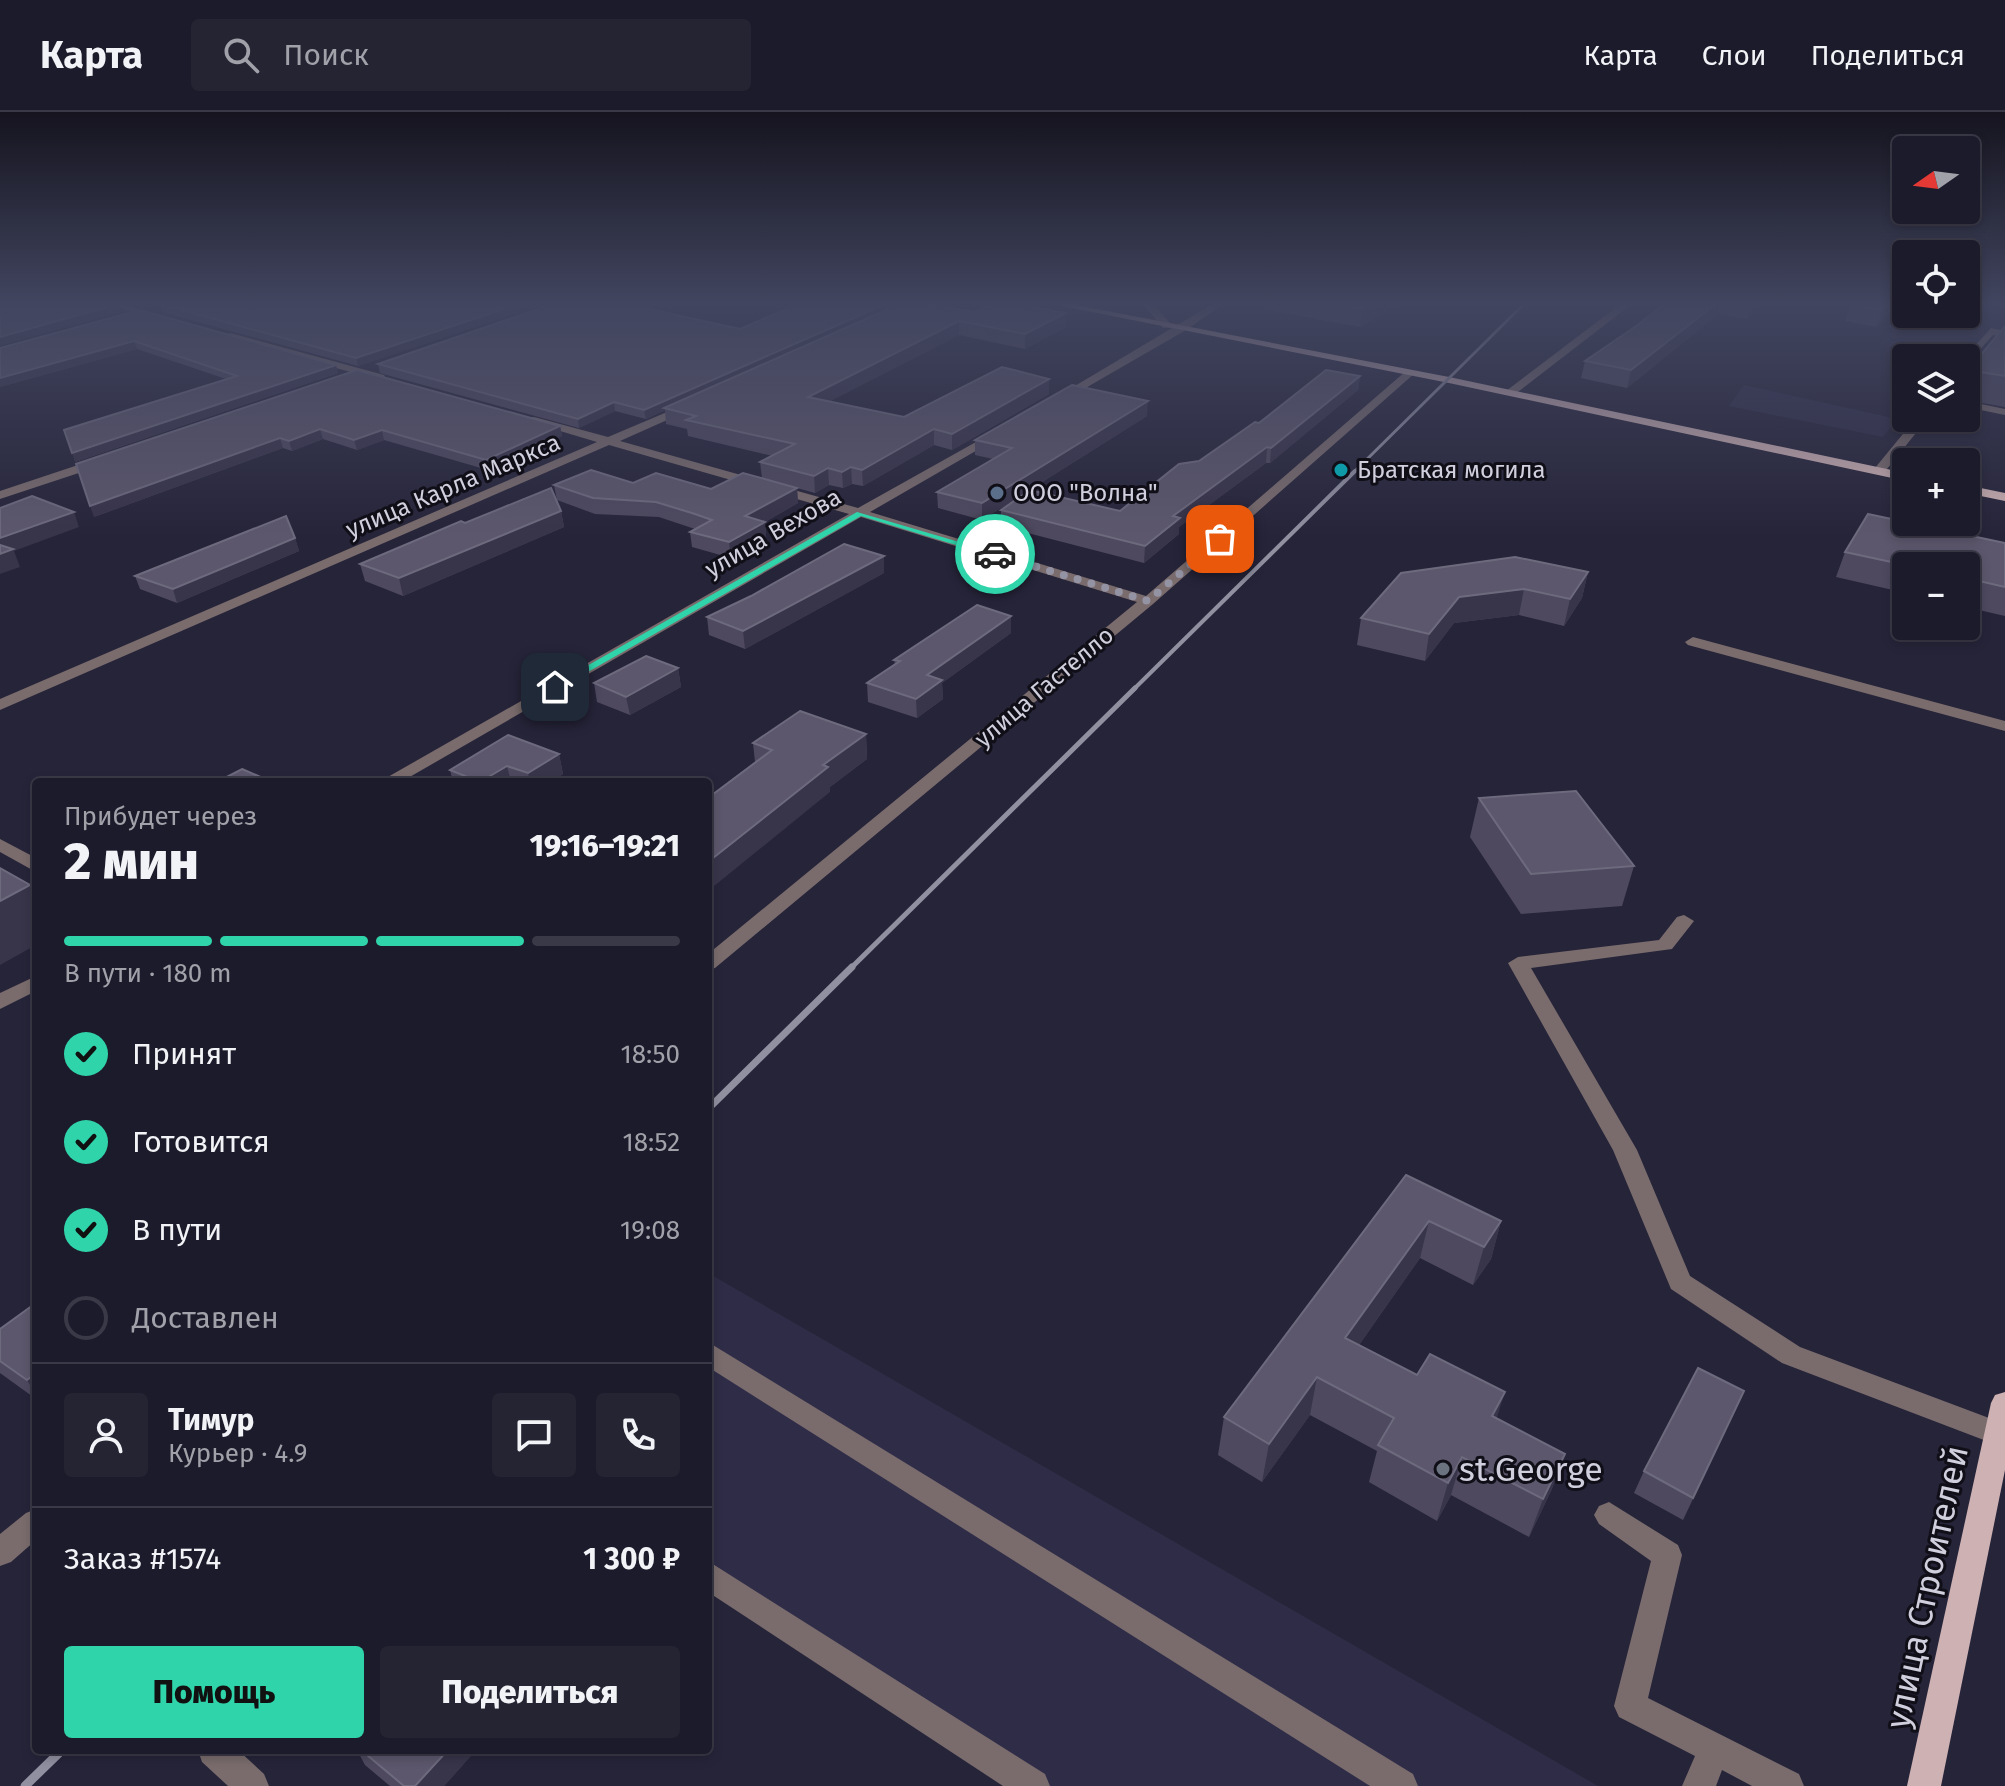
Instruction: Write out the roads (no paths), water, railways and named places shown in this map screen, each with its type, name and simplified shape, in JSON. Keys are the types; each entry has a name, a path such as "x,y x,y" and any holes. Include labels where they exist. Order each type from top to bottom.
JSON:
{"main road":[{"path":"1451,381 1892,474"},
{"path":"1980,492 2005,497"},
{"name":"улица Строителей","path":"1924,1786 2005,1403"}],"street":[{"path":"1048,405 1087,381"},
{"name":"улица Гастелло","path":"712,961 1148,601 1401,381"},
{"path":"1510,393 1526,381"},
{"name":"улица Карла Маркса","path":"0,705 708,398"},
{"path":"1980,407 2005,412"},
{"path":"518,416 860,513 1148,601"},
{"name":"улица Вехова","path":"395,778 1008,429"},
{"path":"1879,471 1911,432"},
{"path":"0,495 117,456"},
{"path":"1693,642 2005,726"},
{"path":"0,844 32,864"},
{"path":"1684,921 1665,945 1518,963 1625,1150 1680,1282 1791,1355 1999,1434"},
{"path":"0,1002 32,984"},
{"path":"712,1355 1401,1786"},
{"path":"1609,1515 1667,1555 1630,1706 1787,1786"},
{"path":"0,1552 32,1525"},
{"path":"712,1578 1033,1786"},
{"path":"1699,1786 1714,1749"},
{"path":"218,1754 252,1786"}],"railway":[{"path":"1353,473 1446,381"},
{"path":"1133,690 1355,471"},
{"path":"850,969 1135,688"},
{"path":"712,1105 852,967"},
{"path":"25,1786 58,1754"}],"place":[{"name":"Братская могила","path":"1341,470"},
{"name":"ООО \"Волна\"","path":"997,493"},
{"name":"st.George","path":"1443,1469"}]}
